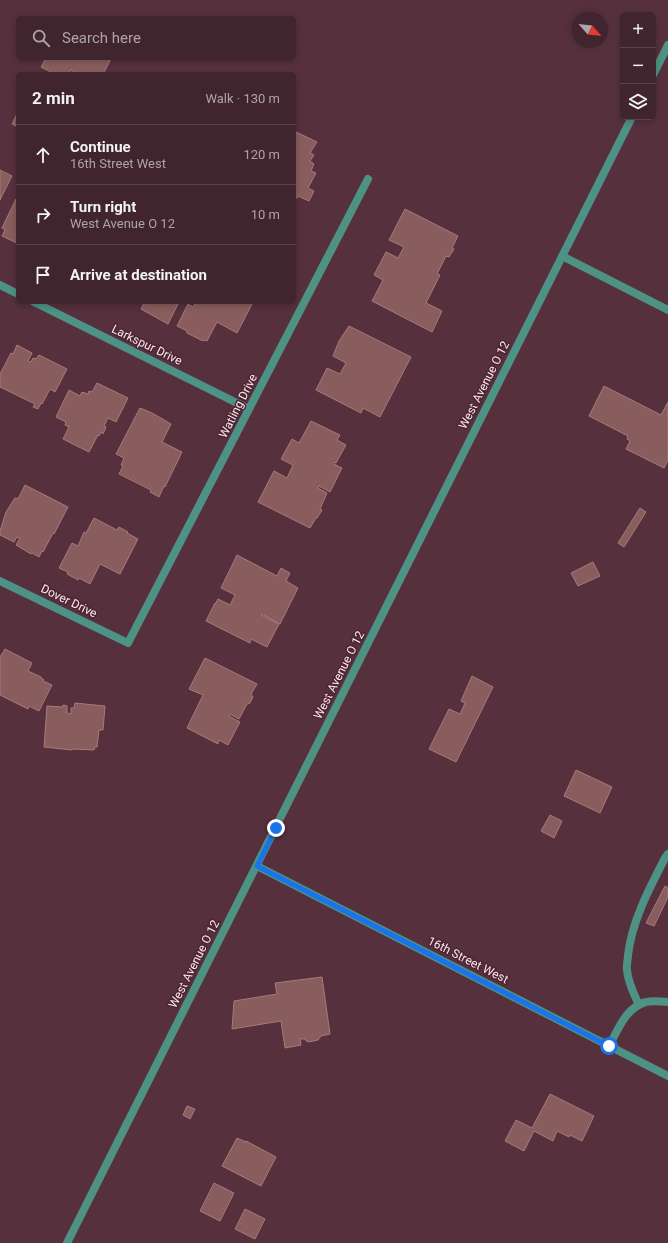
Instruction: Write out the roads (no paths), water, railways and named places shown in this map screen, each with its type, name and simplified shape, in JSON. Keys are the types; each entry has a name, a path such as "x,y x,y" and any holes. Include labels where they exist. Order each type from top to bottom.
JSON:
{"street":[{"path":"656,69 668,45"},
{"name":"West Avenue O 12","path":"67,1243 630,120"},
{"name":"Watling Drive","path":"128,643 368,179"},
{"path":"562,256 668,310"},
{"path":"0,285 16,293"},
{"name":"Larkspur Drive","path":"38,304 249,409"},
{"name":"Dover Drive","path":"0,581 128,643"},
{"path":"639,1005 631,988 626,970 629,951 634,927 646,896 668,854"},
{"name":"16th Street West","path":"257,866 668,1076"},
{"path":"609,1046 626,1016 639,1005 645,1002 653,1001 668,1002"}]}
